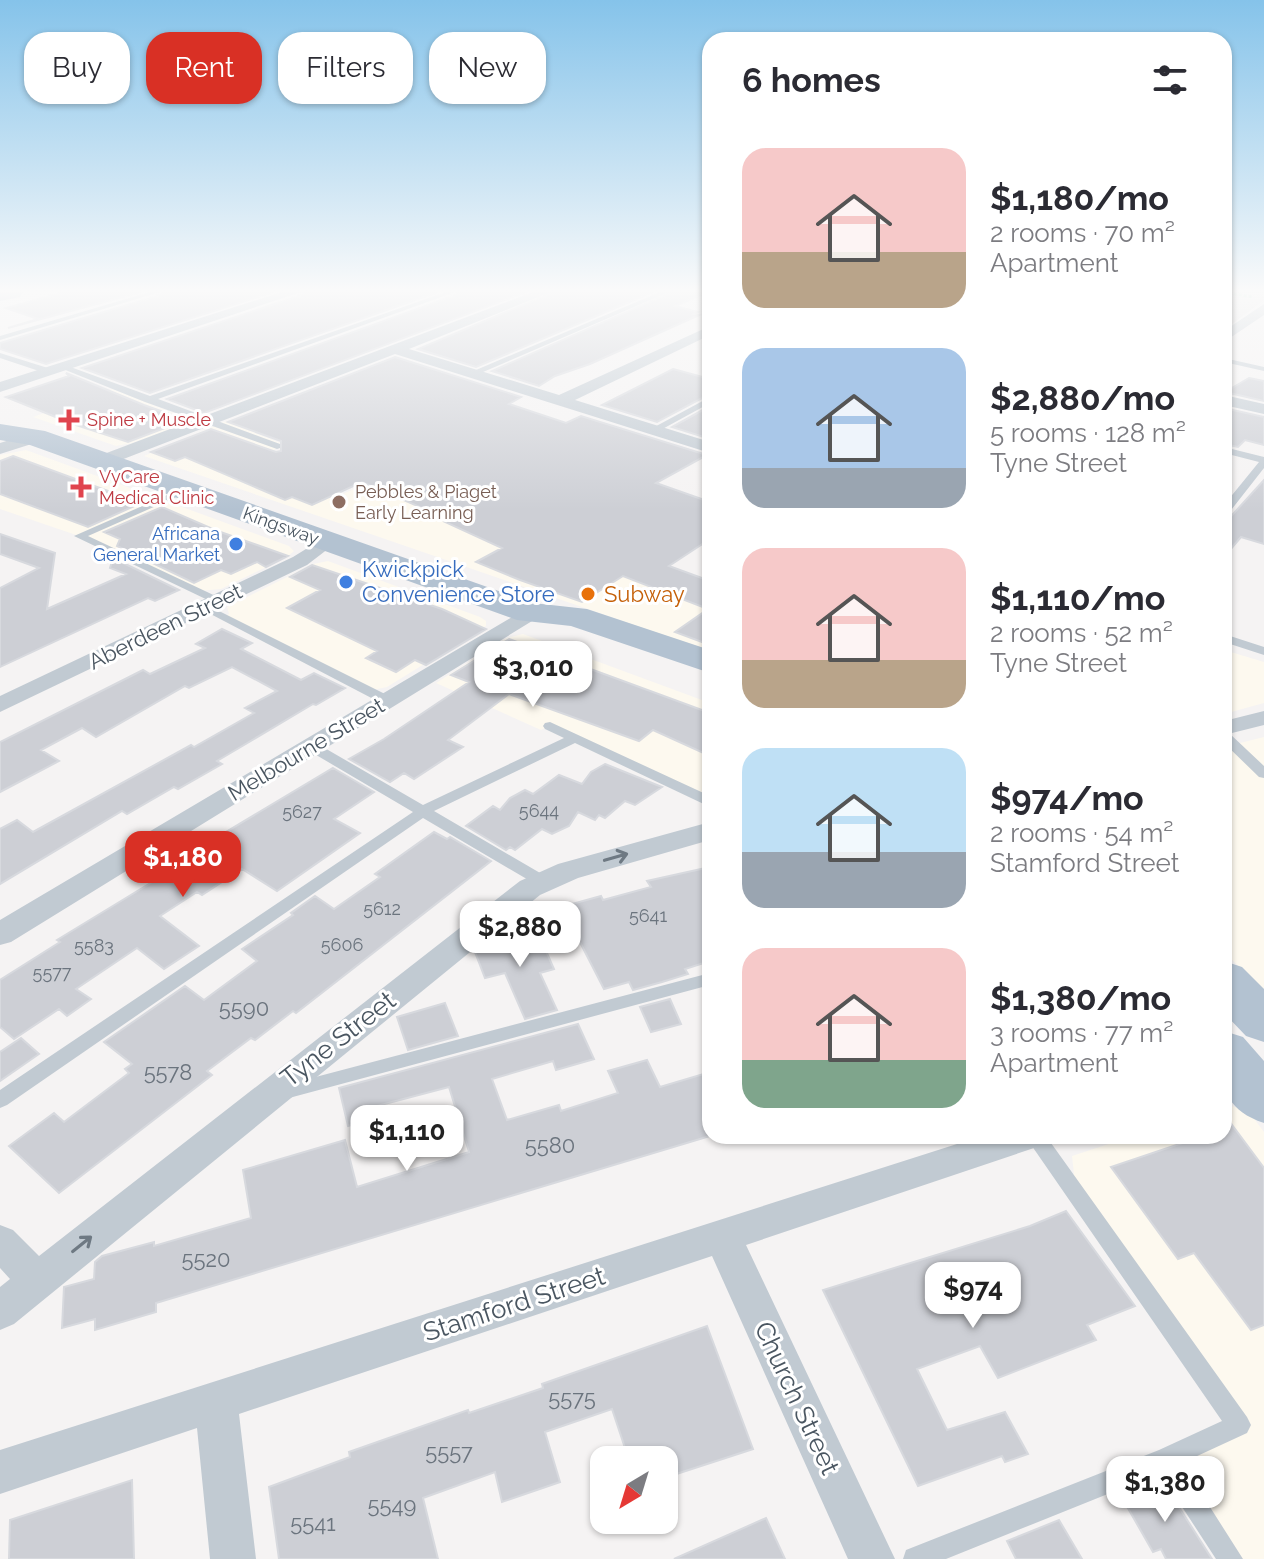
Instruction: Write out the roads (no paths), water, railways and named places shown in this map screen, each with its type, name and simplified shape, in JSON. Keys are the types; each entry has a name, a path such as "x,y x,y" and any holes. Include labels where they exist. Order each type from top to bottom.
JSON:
{"main road":[{"name":"Kingsway","path":"0,413 23,422 35,437"},
{"name":"Kingsway","path":"0,432 35,437 529,613 575,616 702,659"},
{"name":"Kingsway","path":"529,613 555,633 702,684"},
{"path":"1232,988 1264,1022"}],"street":[{"path":"0,387 68,365"},
{"path":"102,461 354,365"},
{"path":"446,365 702,445"},
{"path":"560,401 637,365"},
{"path":"1232,402 1264,409"},
{"path":"0,449 35,437"},
{"name":"Aberdeen Street","path":"0,705 306,558 327,542"},
{"name":"Melbourne Street","path":"0,934 529,613"},
{"path":"1232,726 1264,718"},
{"name":"Tyne Street","path":"0,1311 542,881 702,833"},
{"name":"Stamford Street","path":"0,1472 1004,1144"},
{"name":"Church Street","path":"722,1236 872,1559"},
{"path":"0,1242 37,1280"},
{"path":"216,1401 233,1559"}],"lane":[{"path":"38,365 277,446"},
{"path":"148,400 247,365"},
{"path":"473,373 493,365"},
{"path":"654,430 702,404"},
{"path":"1232,452 1264,461 1232,502"},
{"path":"185,491 79,536 386,700"},
{"path":"1232,641 1264,651"},
{"path":"550,726 702,798"},
{"path":"0,1100 425,810 574,738"},
{"path":"1232,744 1264,774"},
{"path":"311,746 542,881"},
{"path":"266,1097 702,981"},
{"path":"915,1559 1165,1459 1239,1425 1041,1144"},
{"path":"1165,1459 1231,1559"}],"place":[{"name":"Spine + Muscle","path":"69,420"},
{"name":"VyCare Medical Clinic","path":"81,487"},
{"name":"Pebbles & Piaget Early Learning","path":"339,502"},
{"name":"Africana General Market","path":"236,544"},
{"name":"Kwickpick Convenience Store","path":"346,582"},
{"name":"Subway","path":"588,594"}]}
